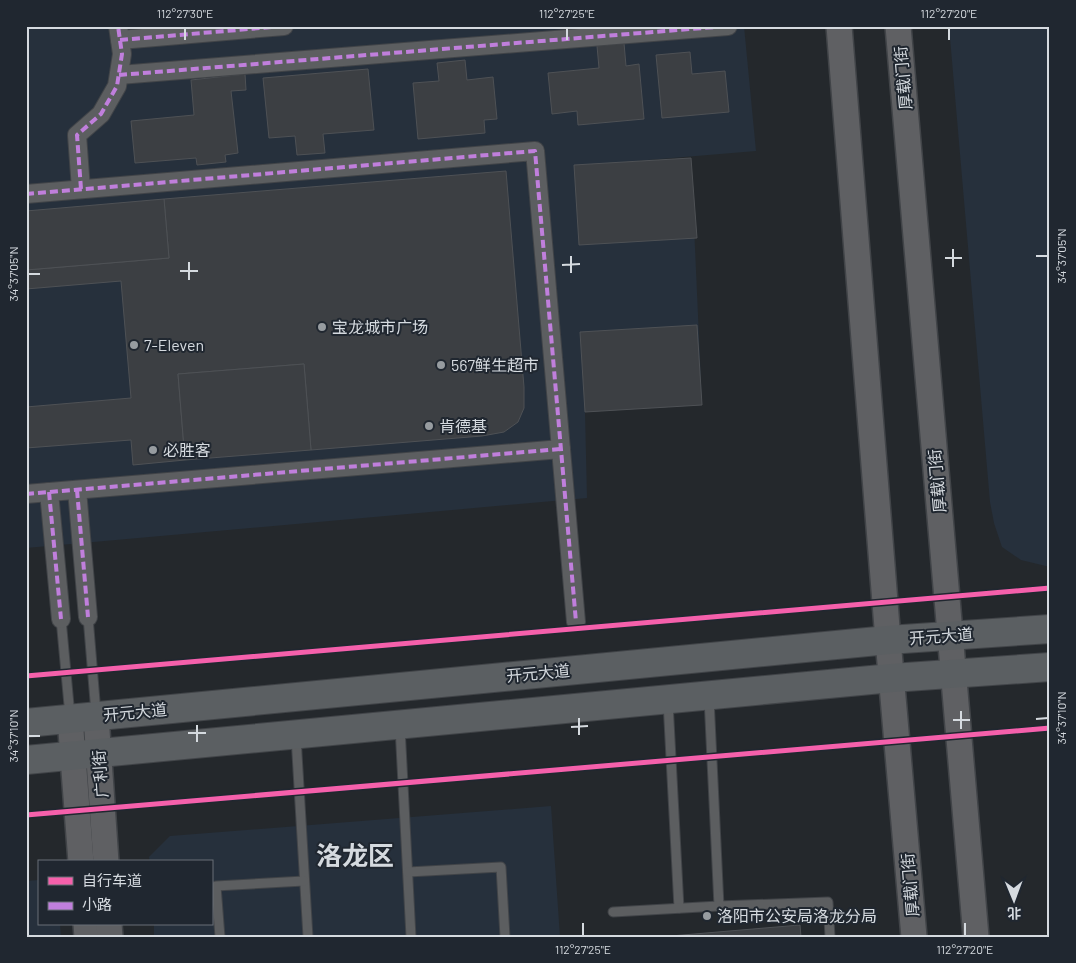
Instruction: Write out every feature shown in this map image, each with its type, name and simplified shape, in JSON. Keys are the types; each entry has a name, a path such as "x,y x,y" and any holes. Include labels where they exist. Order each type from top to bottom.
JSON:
{"main road":[{"name":"厚载门街","path":"839,26 888,640 914,937"},
{"name":"厚载门街","path":"898,26 976,937"},
{"name":"开元大道","path":"26,723 888,640 1050,629"},
{"path":"26,760 892,678 1050,667"},
{"name":"广利街","path":"83,717 86,754 106,860"},
{"name":"广利街","path":"81,860 86,754"}],"street":[{"path":"81,189 77,135 101,114 117,86 122,54 119,33 284,26"},
{"path":"119,76 728,26"},
{"path":"26,194 535,151 576,622"},
{"path":"26,494 561,449"},
{"path":"77,490 88,617"},
{"path":"49,492 61,619"}],"lane":[{"path":"83,717 88,617"},
{"path":"61,619 83,717"},
{"path":"709,696 719,906"},
{"path":"668,699 679,908"},
{"path":"399,724 411,937"},
{"path":"295,734 308,937"},
{"path":"408,872 501,867 505,937"},
{"path":"220,937 216,886 304,881"},
{"path":"613,912 828,902 830,937"}],"shaded area":[{"path":"26,26 744,26 756,151 624,162 691,158 702,405 585,412 587,498 26,548"},
{"path":"949,26 1050,26 1050,567 1021,560 1002,547 994,523 990,502"},
{"path":"551,806 560,937 154,937 154,926 212,926 212,860 150,860 149,857 170,836"},
{"path":"38,880 38,926 60,926 61,937 26,937 26,881"}],"building":[{"path":"624,43 626,66 639,64 644,119 578,125 577,111 552,114 548,73 599,68 597,46"},
{"path":"690,52 692,74 725,71 729,112 662,118 656,55"},
{"path":"465,60 467,80 493,77 497,119 484,120 485,133 418,139 413,83 439,81 437,63"},
{"path":"368,69 374,130 323,134 325,153 297,155 295,136 269,138 263,78"},
{"path":"245,74 246,90 231,91 238,153 225,155 226,162 197,165 196,158 135,163 131,121 194,115 191,80"},
{"path":"691,158 697,238 579,245 574,165"},
{"name":"宝龙城市广场","path":"506,171 524,387 524,408 518,422 504,432 482,436 311,450 304,364 178,374 185,460 133,465 131,440 26,448 26,407 131,398 121,281 26,289 26,270 169,258 164,199"},
{"path":"164,199 169,258 26,270 26,211"},
{"path":"697,325 702,405 585,412 580,332"},
{"path":"304,364 311,450 185,460 178,374"},
{"path":"800,925 801,937 659,937"}],"marked path":[{"path":"81,189 77,135 101,114 117,86 122,54 118,26"},
{"path":"120,40 284,26"},
{"path":"119,75 728,26"},
{"path":"26,194 535,151 576,622"},
{"path":"26,494 561,449"},
{"path":"77,490 88,617"},
{"path":"49,492 61,619"}],"cycle path":[{"path":"26,676 1050,588"},
{"path":"26,815 1050,728"}],"place":[{"name":"宝龙城市广场","path":"322,327"},
{"name":"7-Eleven","path":"134,345"},
{"name":"567鲜生超市","path":"441,365"},
{"name":"肯德基","path":"429,426"},
{"name":"必胜客","path":"153,450"},
{"name":"洛阳市公安局洛龙分局","path":"707,916"}],"district":[{"name":"洛龙区","path":"355,856"}]}
